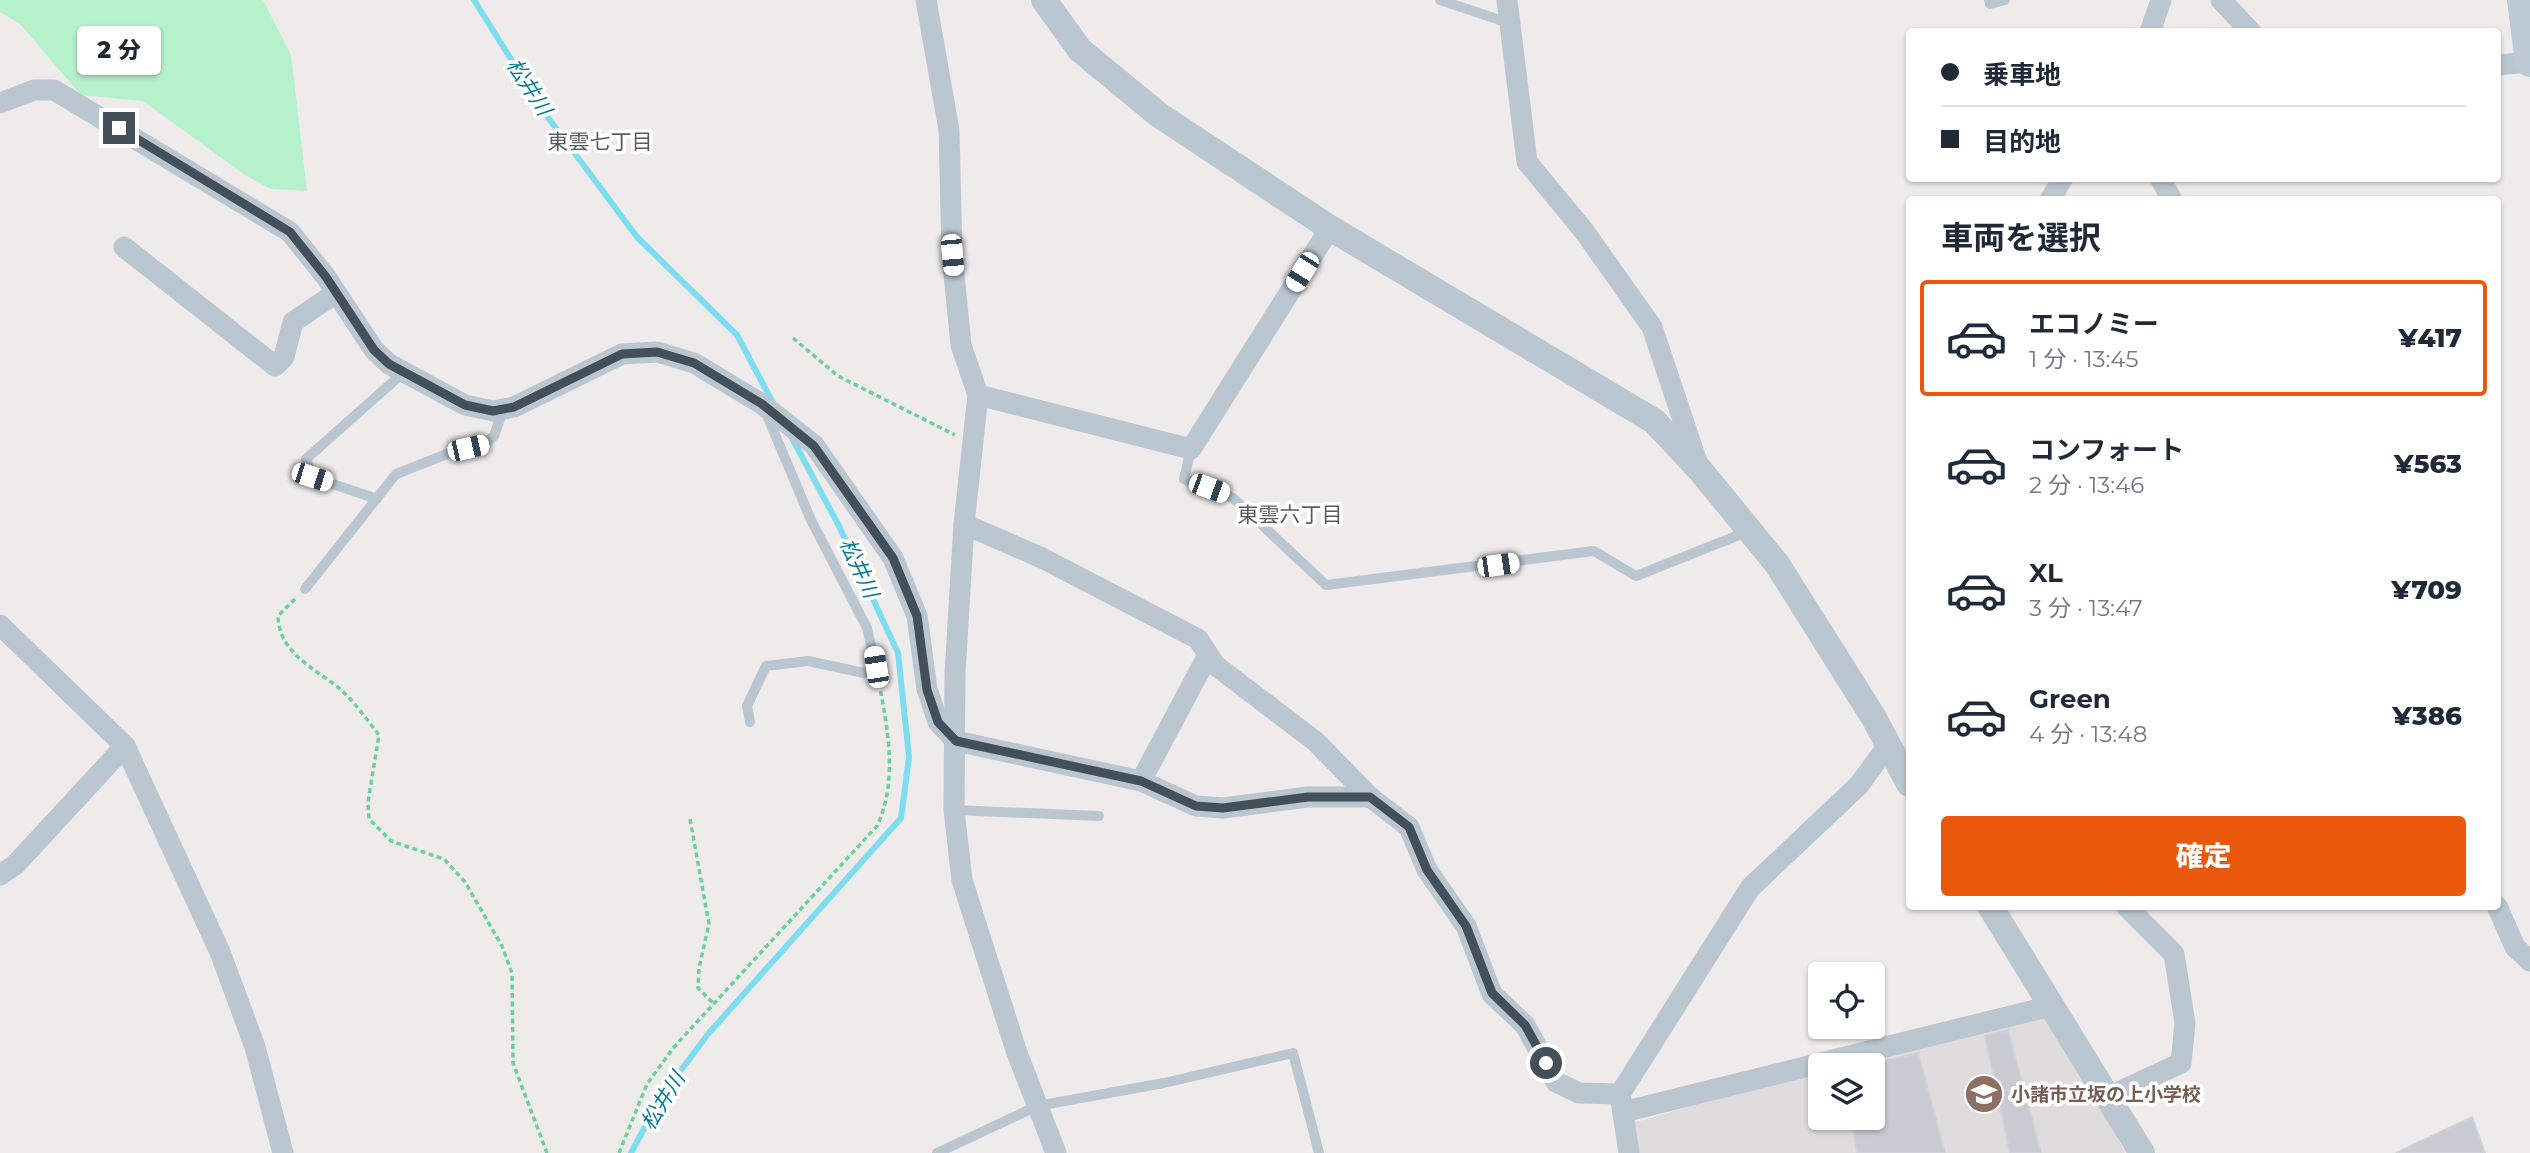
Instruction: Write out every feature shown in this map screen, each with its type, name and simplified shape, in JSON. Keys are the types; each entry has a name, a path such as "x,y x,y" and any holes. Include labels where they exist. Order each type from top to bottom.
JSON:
{"main road":[{"path":"2522,0 2530,62"}],"street":[{"path":"926,0 949,130 952,255 961,345 978,395 964,524 955,673 954,810 962,880 1037,1106 1056,1153"},
{"path":"1044,0 1080,50 1159,115 1330,228 1654,421 1700,470 1777,564 1906,775"},
{"path":"1507,0 1527,162 1584,231 1652,327 1700,470"},
{"path":"2151,28 2161,0"},
{"path":"2221,0 2248,28"},
{"path":"2501,65 2530,62"},
{"path":"0,103 34,90 54,90 290,232 374,350 404,372 465,405 493,411 514,407 622,354 657,352 694,363 762,404 814,446 893,558 917,616 927,690 938,722 956,741 1141,781 1196,806 1308,797 1370,797"},
{"path":"978,395 1191,449 1330,228"},
{"path":"124,247 275,366 284,357 293,322 336,293"},
{"path":"964,524 1042,558 1198,639 1215,665 1315,741 1370,797 1409,827 1427,870 1466,926 1492,993 1525,1025 1556,1082 1580,1093 1622,1103 2051,1006"},
{"path":"0,625 125,746 220,952 255,1047 283,1153"},
{"path":"1141,781 1208,655"},
{"path":"1629,1153 1622,1103 1750,888 1859,785 1889,744"},
{"path":"0,875 24,856 125,746"},
{"path":"1992,910 2143,1153"},
{"path":"2108,1097 2181,1063 2185,1023 2174,954 2130,910"},
{"path":"2499,910 2515,947 2530,961"}],"lane":[{"path":"1440,0 1509,23"},
{"path":"1989,0 1990,4 2005,0"},
{"path":"377,499 312,477 306,459 404,372"},
{"path":"750,722 747,706 766,666 808,661 864,673 876,667 867,628 811,520 762,404"},
{"path":"305,589 396,474 452,452 484,444 494,436 503,409"},
{"path":"1191,449 1184,479 1233,498 1326,584 1594,551 1636,576 1750,530"},
{"path":"954,810 1099,816"},
{"path":"937,1153 1037,1106 1164,1083 1293,1053 1319,1153"}],"path":[{"path":"793,338 838,376 950,433 973,441"},
{"path":"305,589 278,616 279,628 296,657 341,690 379,735 368,802 369,819 391,841 444,859 465,882 502,946 512,973 513,1063 547,1153"},
{"path":"619,1153 647,1084 674,1047 877,826 888,802 889,733 876,667"},
{"path":"690,819 693,848 709,924 699,968 698,988 714,1004"}],"shaded area":[{"name":"小諸市立坂の上小学校","path":"2051,1006 2125,1153 1632,1153 1625,1125 1808,1073 1808,1130 1885,1130 1885,1053 1883,1053"}],"green space":[{"path":"0,0 263,0 291,55 307,191 271,189 245,175 143,101 81,95 20,24 0,12"}],"building":[{"name":"小諸市立坂の上小学校","path":"2008,1030 2041,1153 2010,1153 1985,1036"},
{"path":"1918,1053 1945,1153 1857,1153 1853,1130 1885,1130 1885,1061"},
{"path":"2472,1117 2485,1153 2396,1153"}],"waterway":[{"name":"松井川","path":"474,0 544,112 637,237 737,335 773,403"},
{"name":"松井川","path":"631,1153 661,1097 708,1034 901,818 909,757 898,653 839,526 792,438"}],"place":[{"name":"小諸市立坂の上小学校","path":"1984,1094"}],"district":[{"name":"東雲七丁目","path":"600,142"},
{"name":"東雲六丁目","path":"1290,515"}],"route":[{"path":"119,128 290,232 326,277 374,350 389,364 465,405 493,411 514,407 622,354 657,352 694,363 762,404 814,446 893,558 917,616 927,690 938,722 956,741 1141,781 1196,806 1223,808 1308,797 1370,797 1409,827 1427,870 1466,926 1492,993 1525,1025 1546,1063"}]}
